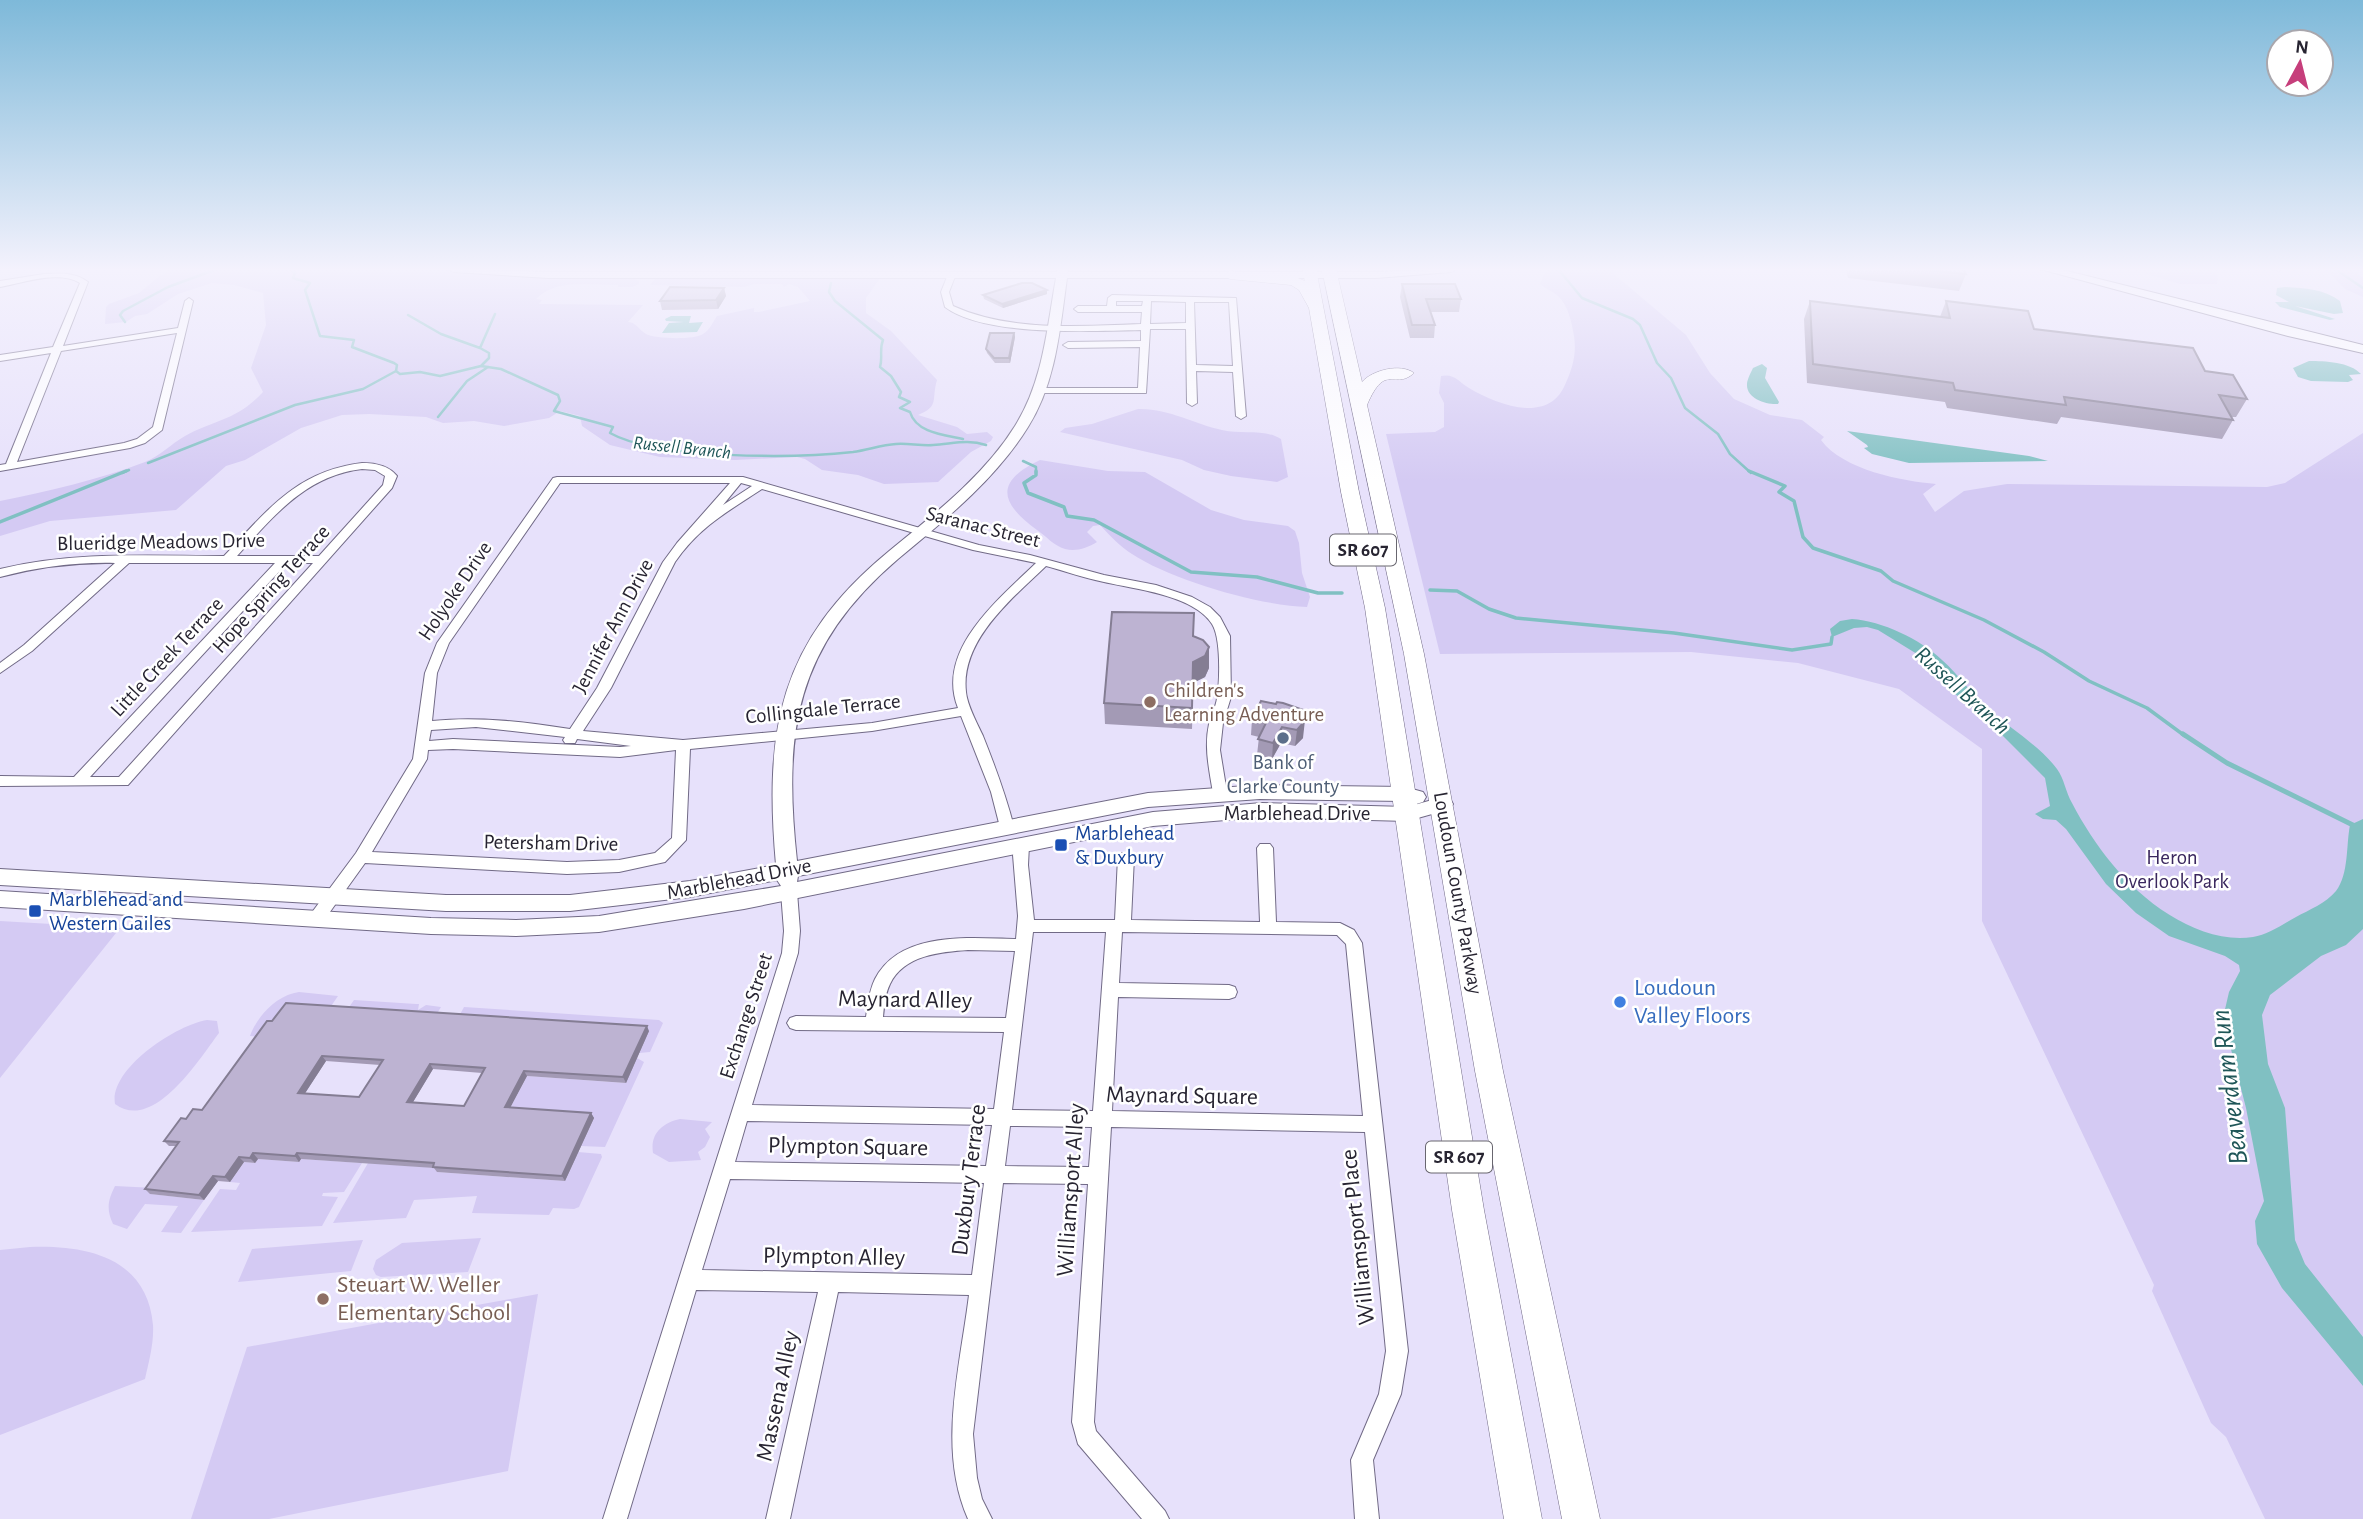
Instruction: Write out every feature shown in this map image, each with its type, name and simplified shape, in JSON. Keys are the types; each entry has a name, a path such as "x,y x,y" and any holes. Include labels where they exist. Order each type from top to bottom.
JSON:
{"main road":[{"name":"Loudoun County Parkway","path":"1322,340 1375,608 1468,1210 1523,1519"},
{"name":"Loudoun County Parkway","path":"1346,340 1415,654 1489,1071 1581,1519"},
{"path":"1360,403 1366,384 1374,378 1406,373"}],"street":[{"path":"5,467 61,340"},
{"path":"0,358 117,340"},
{"path":"5,467 126,446 152,435 158,428 180,340"},
{"name":"Exchange Street","path":"615,1519 790,953 792,931 780,780 782,734 796,681 824,627 869,577 980,479 1005,450 1023,425 1039,391 1049,340"},
{"path":"1039,391 1143,391 1146,340"},
{"path":"1191,340 1192,404"},
{"path":"1236,340 1241,416"},
{"path":"2330,340 2363,346"},
{"path":"2340,340 2363,346"},
{"path":"1068,345 1146,344"},
{"path":"1191,369 1238,369"},
{"name":"Hope Spring Terrace","path":"0,781 123,782 323,560 388,486 392,476 370,466 350,466 314,478 299,488 228,559"},
{"name":"Saranac Street","path":"558,480 738,480 762,484 977,548 1170,593 1206,610 1216,620 1224,636 1224,697 1213,738 1220,793"},
{"name":"Holyoke Drive","path":"316,919 334,896 413,774 423,746 430,673 443,643 558,480"},
{"name":"Jennifer Ann Drive","path":"564,750 604,688 669,562 738,480"},
{"name":"Jennifer Ann Drive","path":"701,524 762,484"},
{"name":"Blueridge Meadows Drive","path":"0,573 32,565 90,559 323,560"},
{"path":"0,669 28,648 126,559"},
{"name":"Little Creek Terrace","path":"78,781 285,559"},
{"path":"1007,827 998,792 959,694 958,681 974,643 988,619 1044,562"},
{"path":"0,653 28,648"},
{"name":"Collingdale Terrace","path":"423,746 453,744 620,752 872,727 967,711"},
{"name":"Collingdale Terrace","path":"426,726 457,722 507,724 623,741 683,745"},
{"name":"Petersham Drive","path":"360,857 568,868 619,866 660,858 675,846 681,831 683,745"},
{"name":"Marblehead Drive","path":"0,899 474,928 561,927 678,913 788,881 1007,827 1148,800 1220,793 1304,791 1406,804"},
{"name":"Marblehead Drive","path":"0,877 473,904 570,903 788,881 1021,845 1153,819 1262,810 1443,804"},
{"path":"1021,845 1046,824 1073,814"},
{"name":"Duxbury Terrace","path":"980,1519 971,1503 963,1470 962,1434 1025,936 1026,905 1019,858 1021,845"},
{"path":"873,1024 884,978 892,968 934,946 1119,926 1268,928 1265,848"},
{"name":"Williamsport Alley","path":"1126,857 1111,990 1083,1422 1086,1436 1157,1519"},
{"name":"Williamsport Place","path":"1268,928 1340,929 1348,933 1354,943 1397,1351 1390,1394 1362,1460 1367,1519"},
{"path":"1111,990 1229,992"},
{"name":"Maynard Alley","path":"796,1023 1013,1026"},
{"name":"Maynard Square","path":"739,1113 1373,1124"},
{"name":"Plympton Square","path":"723,1170 1099,1176"},
{"name":"Plympton Alley","path":"688,1280 980,1285"},
{"name":"Massena Alley","path":"778,1519 830,1283"}],"green space":[{"path":"261,340 899,340 937,380 934,402 929,409 918,415 957,427 967,434 987,432 993,437 991,441 971,452 938,482 884,484 858,475 822,470 797,457 735,460 660,457 610,445 582,426 580,416 560,411 549,418 504,426 474,421 443,423 426,417 342,415 301,428 245,460 226,466 176,510 50,521 0,536 0,501 73,485 145,462 196,430 244,409 263,392 251,368"},
{"name":"Heron Overlook Park","path":"1574,340 1689,340 1710,373 1734,399 1770,415 1802,420 1824,437 1821,440 1831,450 1858,466 1890,477 1936,484 1923,494 1935,512 1964,491 2007,484 2267,487 2285,483 2363,433 2363,1519 2265,1519 2226,1437 2211,1423 2152,1291 2154,1285 1982,921 1982,749 1899,689 1798,663 1691,652 1440,654 1386,434 1435,432 1444,427 1444,403 1439,393 1441,376 1446,375 1480,394 1506,404 1533,408 1545,405 1556,398 1564,387 1574,356"},
{"path":"1138,409 1170,414 1222,430 1260,433 1281,439 1288,477 1277,482 1231,476 1204,470 1182,460 1060,432 1065,428 1092,424"},
{"path":"1040,460 1108,471 1145,472 1211,510 1244,520 1288,526 1295,531 1299,543 1302,573 1310,597 1307,607 1242,597 1169,573 1128,551 1100,525 1093,526 1087,532 1097,542 1089,546 1073,550 1057,546 1015,511 1007,493 1015,476"},
{"path":"0,921 120,928 0,1078"},
{"path":"299,992 338,996 327,1012 264,1037 250,1036 269,1008 283,997"},
{"path":"354,1000 419,1004 418,1010 426,1005 441,1007 435,1017 347,1010"},
{"path":"464,1007 659,1020 663,1023 650,1052 639,1053 648,1031 458,1018"},
{"path":"207,1020 217,1021 219,1033 174,1089 145,1109 130,1110 115,1104 116,1091 122,1077 133,1063 179,1030"},
{"path":"637,1058 644,1062 605,1147 581,1146 594,1118 508,1112 527,1076 625,1083"},
{"path":"680,1119 712,1122 705,1129 710,1137 705,1147 698,1152 701,1160 669,1162 653,1153 655,1135 668,1123"},
{"path":"578,1152 601,1154 602,1157 579,1207 574,1209 553,1208 549,1215 472,1213 477,1196 414,1200 406,1218 333,1223 368,1163 438,1168 437,1172 565,1181"},
{"path":"258,1159 362,1163 344,1192 323,1193 322,1196 338,1197 322,1226 191,1232 220,1189 236,1190 240,1183 230,1182 244,1162 255,1163"},
{"path":"115,1186 155,1188 151,1194 204,1200 181,1233 161,1232 178,1206 145,1204 127,1229 113,1224 109,1214 109,1200"},
{"path":"481,1238 468,1272 381,1277 376,1275 373,1269 376,1260 402,1243"},
{"path":"363,1240 351,1271 238,1282 252,1249"},
{"path":"30,1247 92,1253 126,1270 139,1284 148,1302 153,1325 152,1345 145,1379 0,1435 0,1250"},
{"path":"538,1294 508,1471 269,1519 191,1519 247,1347"}],"water":[{"path":"2309,361 2344,365 2361,374 2349,375 2353,380 2348,382 2311,381 2298,377 2293,368"},
{"path":"1762,364 1767,368 1765,378 1778,404 1758,400 1748,389 1747,384 1753,368"},
{"path":"1847,431 2029,456 2048,461 1909,463 1872,454 1864,448 1868,447 1867,445"},
{"path":"1852,619 1876,623 1900,632 1942,660 1989,710 2050,761 2091,835 2126,879 2157,907 2194,928 2233,938 2259,936 2322,903 2336,891 2343,876 2350,825 2363,819 2363,929 2346,945 2321,956 2270,995 2262,1015 2268,1064 2285,1108 2295,1240 2305,1264 2363,1337 2363,1386 2282,1288 2257,1244 2255,1221 2264,1201 2246,1108 2223,1018 2229,992 2240,971 2239,965 2225,956 2169,936 2136,913 2106,884 2066,829 2056,820 2043,819 2035,814 2050,806 2045,778 1977,710 1955,694 1946,676 1930,662 1878,630 1867,627 1854,628 1832,637 1830,629 1840,621"}],"building":[{"path":"988,340 1013,340 1009,358 994,358 986,349"},
{"path":"1812,340 2125,340 2193,348 2205,371 2233,375 2247,399 2219,395 2233,420 2064,397 2066,405 1955,390 1953,383 1813,364"},
{"name":"Children's Learning Adventure","path":"1112,612 1194,613 1193,636 1203,640 1209,647 1205,656 1193,662 1192,708 1104,703"},
{"path":"1261,701 1283,703 1306,711 1304,722 1297,730 1282,727 1273,743 1258,739 1266,723 1252,719"},
{"path":"286,1003 647,1026 623,1077 524,1071 505,1107 591,1113 562,1176 433,1167 434,1163 297,1153 295,1156 253,1153 250,1158 239,1157 225,1177 213,1176 199,1195 145,1189 179,1142 164,1141 181,1118 186,1119 193,1109 202,1110 267,1021 272,1021","holes":["322,1056 383,1060 359,1097 298,1093","430,1064 485,1068 464,1106 407,1102"]}],"waterway":[{"name":"Russell Branch","path":"353,340 352,347 394,363 397,365 396,371"},
{"path":"457,340 480,348"},
{"path":"480,348 484,340"},
{"path":"883,340 880,367 891,376 901,392 899,397 910,402 900,408 910,412 918,425 925,429 963,439"},
{"path":"1647,340 1657,363 1671,378 1685,408 1718,434 1730,454 1751,473"},
{"path":"480,348 489,353 489,358 481,366"},
{"name":"Russell Branch","path":"396,371 400,374 420,372 440,376 481,366"},
{"name":"Russell Branch","path":"481,366 488,367"},
{"path":"438,417 467,381 488,367"},
{"name":"Russell Branch","path":"488,367 501,369 558,395 560,401 554,411 613,427 610,433 632,442 660,448 764,456 853,452 896,444 966,442 986,445"},
{"path":"148,463 295,405 363,389 396,371"},
{"name":"Russell Branch","path":"1023,461 1036,467 1036,475 1024,483 1028,493 1064,507 1067,516 1094,520 1191,572 1257,577 1318,593 1342,593"},
{"path":"122,473 129,470"},
{"path":"0,522 126,471"},
{"path":"1749,471 1785,486 1779,492 1794,501 1803,537 1813,548 1881,571 1893,581 1984,620 2044,652 2089,681 2147,708 2185,736"},
{"name":"Russell Branch","path":"1430,590 1457,591 1489,609 1516,618 1674,633 1792,650 1831,644 1832,637"},
{"path":"2183,734 2227,763 2363,830"}],"place":[{"name":"Children's Learning Adventure","path":"1150,702"},
{"name":"Bank of Clarke County","path":"1283,738"},
{"name":"Marblehead & Duxbury","path":"1061,845"},
{"name":"Marblehead and Western Gailes","path":"35,911"},
{"name":"Loudoun Valley Floors","path":"1620,1002"},
{"name":"Steuart W. Weller Elementary School","path":"323,1299"}],"water label":[{"name":"Beaverdam Run","path":"2230,1087"}]}
